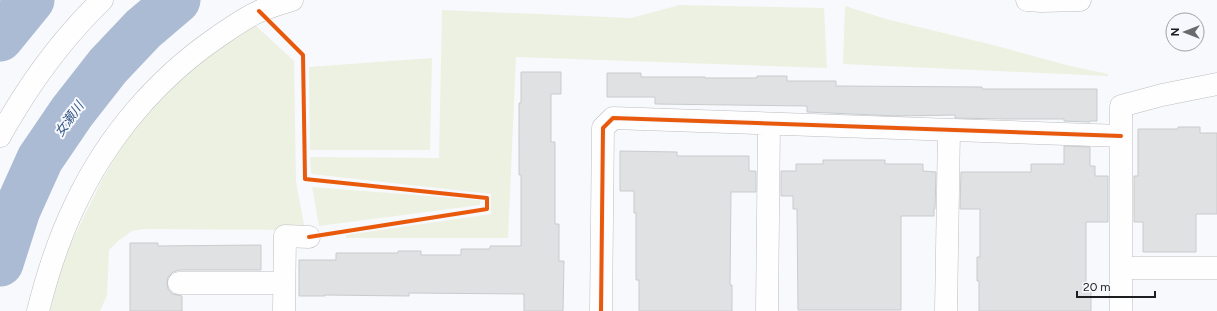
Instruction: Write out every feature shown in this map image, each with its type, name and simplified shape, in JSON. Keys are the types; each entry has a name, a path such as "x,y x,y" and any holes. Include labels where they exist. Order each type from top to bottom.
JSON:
{"street":[{"path":"0,136 40,72 79,24 102,0"},
{"path":"38,311 52,264 74,206 90,176 114,137 148,96 177,69 257,6 292,0"},
{"path":"1027,0 1041,2 1080,0"},
{"path":"1121,311 1120,106 1162,95 1217,84"},
{"path":"601,311 603,128 613,118 1121,136"},
{"path":"767,311 769,124"},
{"path":"946,311 949,130"},
{"path":"284,311 285,236 309,236"},
{"path":"1121,268 1217,268"},
{"path":"179,283 284,283"}],"shaded area":[{"path":"680,5 824,8 827,68 516,57 508,238 346,238 346,235 491,214 491,194 311,174 310,157 439,158 442,10 631,18"},
{"path":"845,6 886,19 1001,47 1070,66 1108,74 1108,76 843,64"},
{"path":"254,24 294,61 296,182 305,230 144,229 132,231 118,241 109,250 107,295 100,311 50,311 57,283 69,247 102,180 118,153 138,125 156,104 194,65"},
{"path":"432,58 430,150 310,150 309,67"},
{"path":"312,187 480,200 480,205 319,226"}],"building":[{"path":"521,72 561,72 561,94 551,94 551,142 555,142 555,224 559,224 559,261 564,261 563,311 524,311 524,294 409,293 409,296 299,296 299,260 336,260 336,253 398,253 398,251 421,251 421,255 461,255 461,249 490,249 490,246 521,246 519,103 521,103"},
{"path":"607,73 641,73 641,77 757,78 757,76 787,76 787,81 836,81 836,86 982,87 982,89 1097,89 1097,121 1064,121 1064,119 955,118 955,115 897,116 807,112 807,106 655,104 655,97 607,97"},
{"path":"1178,127 1200,127 1200,133 1217,133 1217,214 1196,214 1196,252 1143,252 1143,222 1134,222 1134,176 1138,176 1138,129 1178,129"},
{"path":"1064,146 1090,147 1090,166 1095,166 1095,176 1108,176 1108,222 1086,222 1086,289 1091,289 1091,311 979,311 977,257 980,257 980,209 960,209 961,172 1031,172 1031,164 1064,164"},
{"path":"620,151 677,152 677,156 749,156 749,171 756,171 756,192 731,192 730,285 732,285 732,311 639,311 639,280 636,280 636,213 634,213 634,191 620,191"},
{"path":"823,160 885,160 885,164 923,164 923,171 936,172 934,216 901,216 901,310 798,310 797,209 793,209 793,196 781,196 781,171 796,171 796,164 823,164"},
{"path":"130,243 158,243 158,246 261,245 261,270 179,270 173,272 168,277 167,283 168,289 172,294 182,296 182,311 130,311"}],"waterway":[{"path":"0,38 31,0"},
{"name":"女瀬川","path":"0,263 17,210 40,159 72,112 108,66 143,29 177,0"}],"cycle path":[{"path":"259,11 303,55 305,179 487,198 487,209 309,237"},
{"path":"601,311 603,128 613,118 1121,136"}]}
